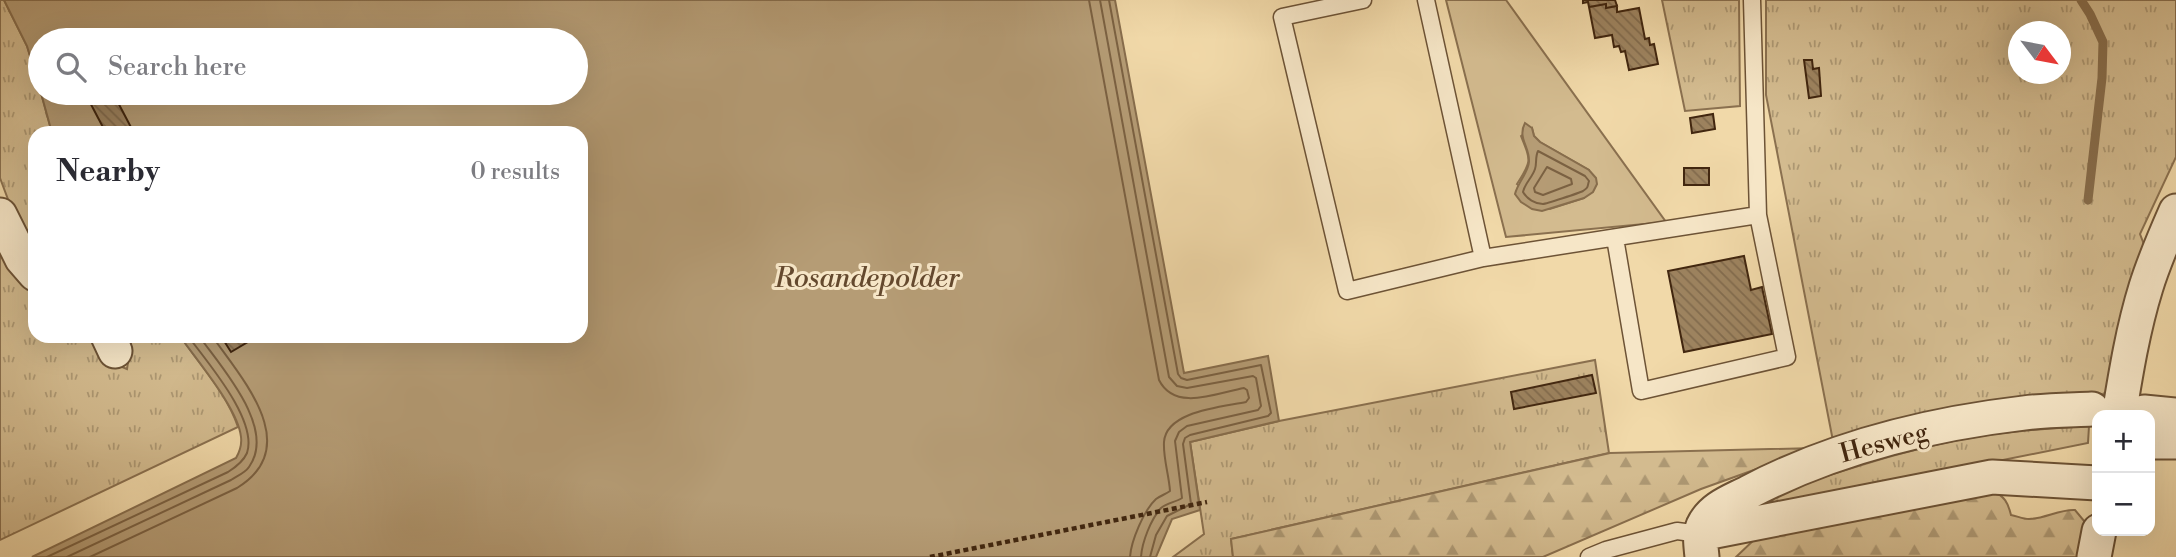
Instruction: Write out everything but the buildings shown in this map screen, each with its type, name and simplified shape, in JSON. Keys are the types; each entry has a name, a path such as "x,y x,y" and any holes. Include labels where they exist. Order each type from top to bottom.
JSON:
{"street":[{"path":"2136,410 2133,335 2146,287 2176,211"},
{"path":"0,215 28,266"},
{"name":"Hesweg","path":"1701,546 1710,516 1722,506 1785,474 1860,447 1894,437 2024,413 2092,417"},
{"name":"Hesweg","path":"2155,430 2176,442"},
{"path":"1701,546 1992,477 2092,483"},
{"path":"2094,557 2098,536"}],"lane":[{"path":"1363,0 1282,17 1347,291 1483,258 1758,215"},
{"path":"1426,0 1483,258"},
{"path":"1615,237 1641,391 1787,357 1758,215 1752,0"},
{"path":"1589,557 1676,531 1701,546"}],"path":[{"path":"930,557 1207,502"}],"green space":[{"path":"0,0 4,0 28,49 28,105 44,105 50,126 28,126 28,245 0,178"},
{"path":"1446,0 1506,0 1666,222 1506,237","holes":["1532,128 1534,136 1589,170 1584,198 1550,209 1517,184 1528,161 1521,136"]},
{"path":"1662,0 1739,0 1740,106 1685,111"},
{"path":"1766,0 2176,0 2176,157 2140,234 2145,247 2108,394 2054,395 1833,441 1766,95"},
{"path":"0,233 28,276 28,343 98,343 117,365 127,369 131,343 185,343 220,391 238,427 0,540"},
{"path":"1595,360 1609,453 1231,539 1233,557 1173,557 1204,534 1190,442 1279,421"},
{"path":"2089,426 2088,443 1778,505 1772,501 1772,496 1793,487 1933,445 2008,432"},
{"path":"1815,448 1701,489 1543,557 1233,557 1231,539 1610,453"},
{"path":"1992,491 2005,500 2011,515 2024,519 2075,510 2085,522 2080,557 1736,557 1757,537"}],"water":[{"name":"Rosandepolder","path":"4,0 1115,0 1184,373 1268,356 1279,421 1190,442 1200,510 1172,519 1156,557 32,557 236,458 241,440 233,412 185,343 588,343 588,126 50,126 44,105 588,105 588,28 28,28 28,49"},
{"path":"1525,123 1532,128 1534,136 1540,142 1589,170 1596,178 1597,184 1593,192 1584,198 1542,211 1532,209 1521,202 1515,194 1529,162 1522,133"}],"waterway":[{"path":"2081,0 2103,42 2102,78 2088,200"}]}
